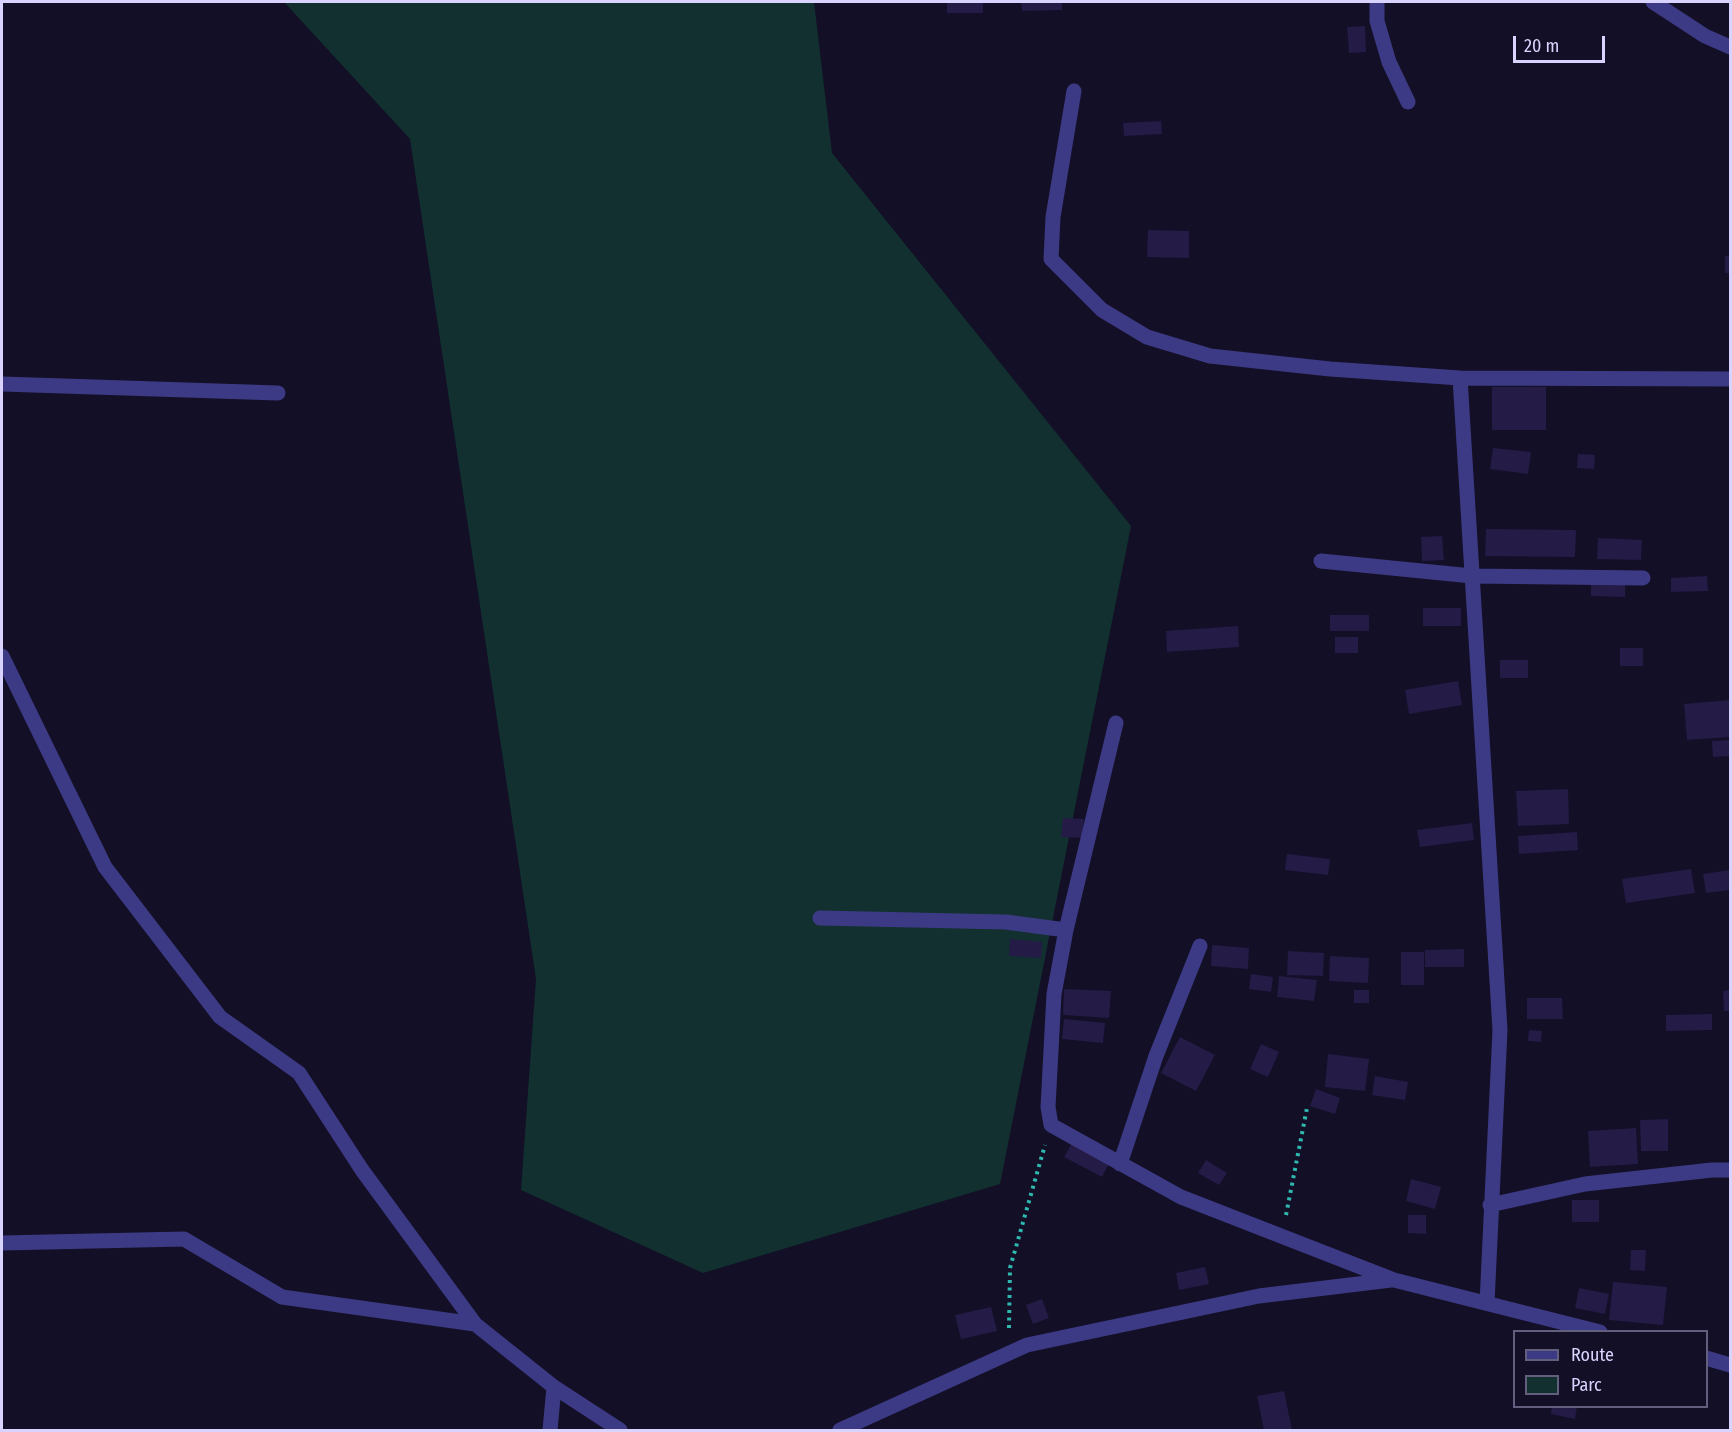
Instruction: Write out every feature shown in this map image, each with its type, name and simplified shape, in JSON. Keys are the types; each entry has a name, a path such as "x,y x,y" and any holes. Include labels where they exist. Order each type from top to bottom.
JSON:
{"street":[{"path":"1377,2 1377,21 1389,62 1408,102"},
{"path":"1653,2 1705,36 1731,47"},
{"path":"1074,92 1053,217 1051,259 1102,310 1147,337 1210,356 1330,369 1460,378 1731,379"},
{"path":"1460,378 1500,1030 1487,1303"},
{"path":"2,384 278,393"},
{"path":"1321,561 1472,576 1643,578"},
{"path":"2,656 105,867 220,1017 299,1073 362,1170 475,1324 554,1387 621,1431"},
{"path":"1116,723 1066,930 1054,994 1048,1107 1051,1125 1181,1197 1394,1280 1592,1330"},
{"path":"820,918 1006,922 1066,930"},
{"path":"1120,1164 1156,1056 1200,946"},
{"path":"1490,1205 1586,1184 1712,1170 1731,1170"},
{"path":"2,1243 184,1239 282,1297 475,1324"},
{"path":"840,1431 1027,1345 1259,1296 1394,1280"},
{"path":"1708,1358 1731,1365"},
{"path":"550,1431 554,1387"}],"path":[{"path":"1282,1237 1307,1108"},
{"path":"1009,1353 1010,1268 1051,1125"}],"green space":[{"path":"284,2 814,2 832,153 1131,526 1000,1184 703,1273 521,1190 536,979 410,139"}],"building":[{"path":"947,2 983,2 983,13 947,13"},
{"path":"1021,2 1062,2 1062,10 1022,11"},
{"path":"1365,26 1366,52 1349,53 1347,27"},
{"path":"1161,121 1162,134 1124,136 1123,123"},
{"path":"1148,230 1189,231 1189,258 1147,257"},
{"path":"1725,256 1730,256 1730,273 1725,273"},
{"path":"1492,387 1546,387 1546,430 1492,430"},
{"path":"1493,448 1531,452 1528,474 1490,469"},
{"path":"1578,454 1595,455 1594,469 1577,468"},
{"path":"1486,529 1576,530 1575,557 1485,556"},
{"path":"1442,536 1444,560 1422,561 1421,537"},
{"path":"1598,538 1642,540 1641,560 1597,559"},
{"path":"1707,576 1708,591 1671,592 1671,578"},
{"path":"1591,581 1625,582 1625,597 1591,596"},
{"path":"1423,608 1461,608 1461,626 1423,626"},
{"path":"1330,615 1369,615 1369,631 1330,631"},
{"path":"1238,626 1239,647 1167,652 1166,631"},
{"path":"1335,637 1358,637 1358,653 1335,653"},
{"path":"1620,648 1643,648 1643,666 1620,666"},
{"path":"1500,660 1528,660 1528,678 1500,678"},
{"path":"1458,681 1462,705 1409,714 1405,690"},
{"path":"1730,700 1730,737 1687,740 1684,704"},
{"path":"1730,740 1730,756 1713,757 1712,741"},
{"path":"1568,789 1569,824 1518,826 1516,791"},
{"path":"1063,818 1084,819 1082,838 1061,837"},
{"path":"1472,823 1474,840 1420,847 1417,830"},
{"path":"1577,832 1578,850 1519,854 1518,836"},
{"path":"1287,854 1330,859 1328,875 1285,870"},
{"path":"1691,869 1695,893 1626,903 1622,879"},
{"path":"1730,870 1730,890 1706,893 1703,874"},
{"path":"1010,939 1042,942 1041,958 1009,956"},
{"path":"1212,945 1249,948 1248,969 1211,966"},
{"path":"1464,949 1464,967 1425,967 1425,950"},
{"path":"1288,951 1324,953 1323,976 1287,975"},
{"path":"1401,952 1424,952 1424,985 1401,985"},
{"path":"1330,956 1369,958 1368,983 1329,981"},
{"path":"1251,974 1273,977 1271,992 1249,989"},
{"path":"1279,976 1317,980 1314,1001 1277,997"},
{"path":"1064,989 1111,991 1109,1018 1063,1015"},
{"path":"1354,990 1369,990 1369,1003 1354,1003"},
{"path":"1730,990 1730,1011 1724,1011 1723,991"},
{"path":"1527,998 1562,998 1563,1019 1527,1019"},
{"path":"1712,1014 1712,1030 1666,1031 1666,1015"},
{"path":"1064,1019 1105,1023 1103,1043 1062,1039"},
{"path":"1529,1030 1542,1031 1541,1042 1528,1041"},
{"path":"1180,1037 1215,1055 1196,1091 1161,1073"},
{"path":"1261,1044 1279,1052 1268,1077 1250,1069"},
{"path":"1328,1054 1369,1059 1365,1091 1325,1087"},
{"path":"1375,1076 1408,1082 1405,1100 1372,1095"},
{"path":"1316,1089 1340,1098 1335,1114 1310,1106"},
{"path":"1668,1119 1668,1151 1641,1151 1640,1120"},
{"path":"1636,1128 1638,1164 1590,1167 1588,1131"},
{"path":"1072,1143 1110,1162 1102,1177 1064,1157"},
{"path":"1206,1160 1227,1173 1219,1185 1198,1173"},
{"path":"1411,1179 1441,1187 1435,1209 1406,1201"},
{"path":"1572,1200 1599,1200 1599,1222 1572,1222"},
{"path":"1408,1215 1426,1215 1426,1234 1408,1233"},
{"path":"1631,1250 1646,1250 1645,1271 1630,1270"},
{"path":"1205,1267 1209,1284 1179,1290 1176,1273"},
{"path":"1613,1282 1667,1287 1663,1325 1609,1320"},
{"path":"1579,1288 1609,1294 1605,1314 1575,1308"},
{"path":"1042,1299 1049,1318 1033,1324 1026,1305"},
{"path":"991,1307 997,1331 961,1339 955,1315"},
{"path":"1284,1391 1292,1430 1264,1430 1257,1396"},
{"path":"1552,1408 1577,1408 1575,1419 1551,1414"}]}
